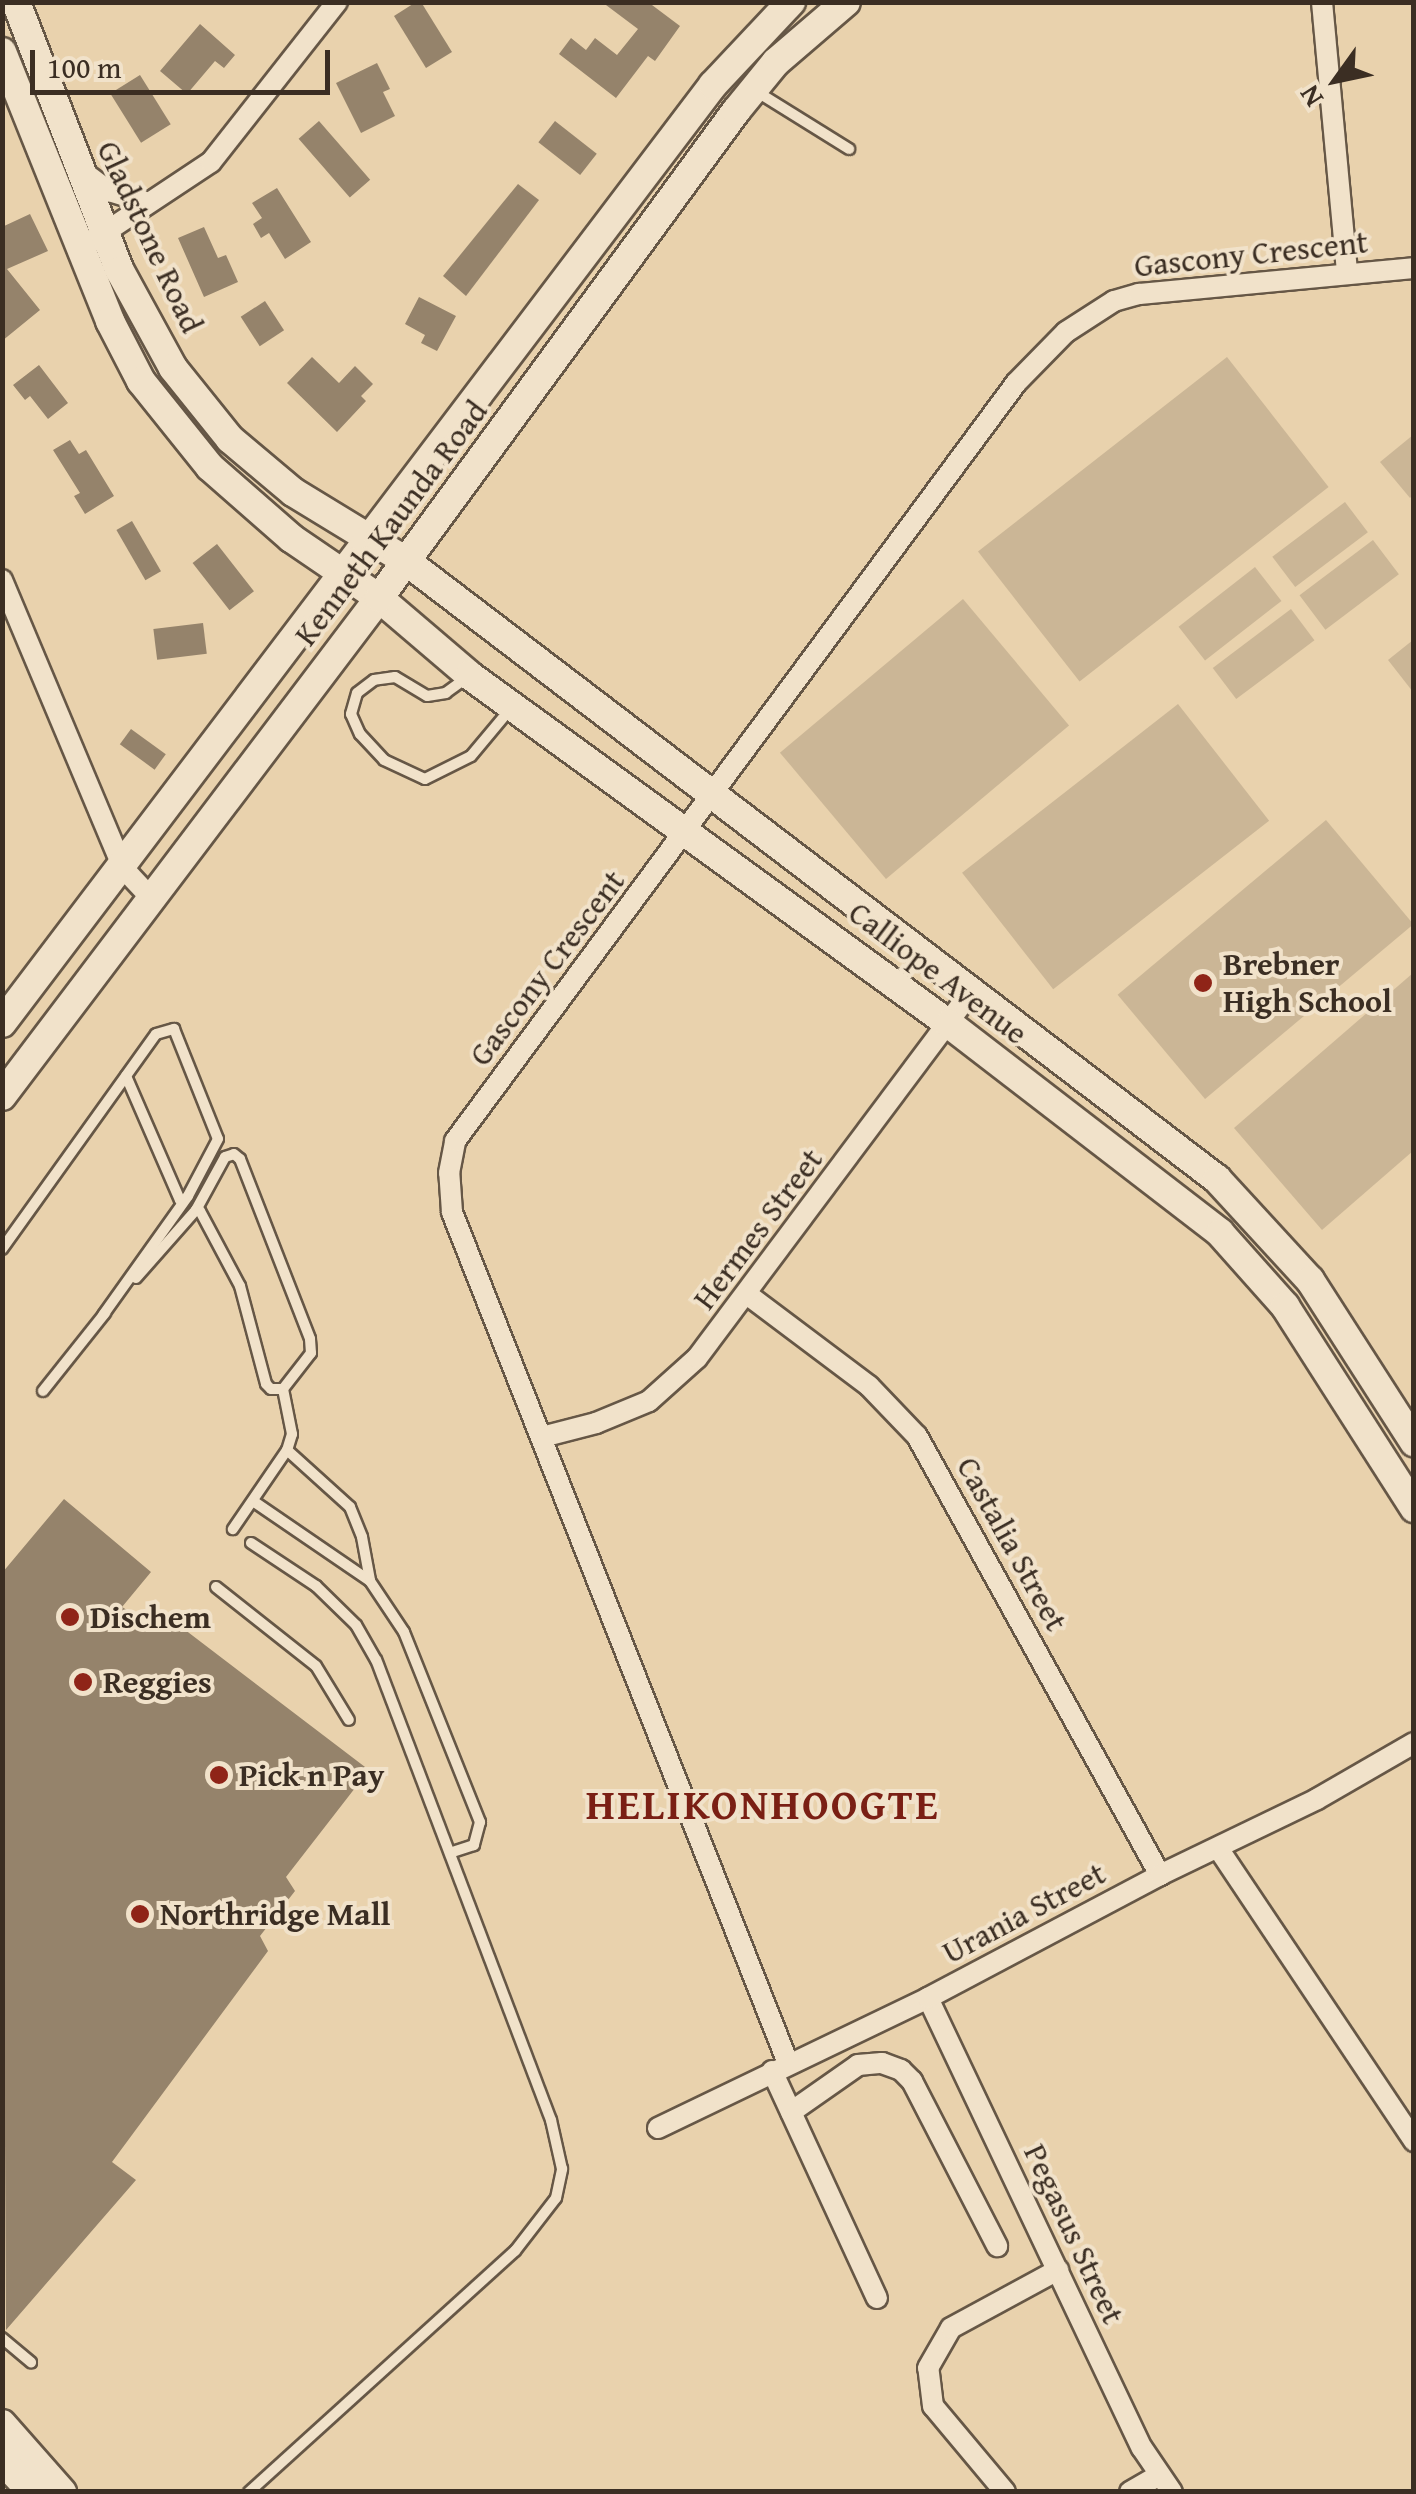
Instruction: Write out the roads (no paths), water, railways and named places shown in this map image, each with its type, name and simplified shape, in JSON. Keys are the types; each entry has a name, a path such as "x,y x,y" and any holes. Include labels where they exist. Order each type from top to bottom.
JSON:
{"street":[{"name":"Gladstone Road","path":"16,2 65,173"},
{"path":"92,240 211,162 337,2"},
{"name":"Kenneth Kaunda Road","path":"2,1024 714,85 791,2"},
{"name":"Kenneth Kaunda Road","path":"2,1096 406,562 753,89 776,62 846,2"},
{"path":"1322,2 1347,273"},
{"name":"Gladstone Road","path":"2,52 65,173 92,240 110,321 141,381 181,436 254,506 341,573"},
{"path":"65,173 109,192 146,202"},
{"path":"640,181 672,201"},
{"name":"Gladstone Road","path":"92,240 202,408 259,466 368,537"},
{"name":"Gascony Crescent","path":"877,2298 791,2112 780,2067 542,1437 452,1212 450,1157 471,1118 688,831 1016,384 1066,332 1114,301 1139,294 1414,268"},
{"name":"Calliope Avenue","path":"368,537 406,562 1217,1180 1310,1280 1414,1442"},
{"name":"Calliope Avenue","path":"341,573 379,598 470,675 688,831 1171,1191 1260,1274 1285,1306 1414,1508"},
{"path":"2,580 123,868 151,898"},
{"name":"Hermes Street","path":"542,1437 596,1422 648,1400 698,1358 971,992"},
{"name":"Castalia Street","path":"748,1295 869,1386 917,1436 1160,1874"},
{"name":"Urania Street","path":"658,2128 928,1998 1160,1874 1317,1799 1414,1743"},
{"path":"1218,1848 1414,2142"},
{"name":"Pegasus Street","path":"928,1998 1165,2484"},
{"path":"791,2112 858,2065 882,2063 901,2070 912,2081 997,2246"},
{"path":"1005,2492 933,2406 928,2368 952,2328 1058,2270"},
{"path":"2,2424 62,2492"},
{"path":"2,2460 32,2492"},
{"path":"1130,2492 1165,2484"}],"lane":[{"path":"753,89 849,148"},
{"path":"470,675 446,693 427,696 394,677 374,680 358,693 351,714 360,734 384,760 425,780 471,756 512,706"},
{"path":"2,1248 156,1034 174,1029 218,1139 184,1200 103,1315 44,1390"},
{"path":"126,1076 180,1200 184,1200"},
{"path":"103,1315 196,1210 226,1158 234,1154 240,1159 310,1340 311,1353 283,1388 272,1389 266,1384 240,1286 215,1233 196,1210"},
{"path":"233,1529 287,1450 292,1434 283,1388"},
{"path":"287,1450 350,1507 362,1537 370,1580"},
{"path":"253,1500 370,1580 404,1632 480,1822 474,1846 450,1853"},
{"path":"249,2492 515,2252 556,2198 562,2169 550,2120 376,1660 356,1625 316,1586 251,1542"},
{"path":"216,1587 316,1666 349,1720"},
{"path":"2,2338 32,2362"}],"place":[{"name":"Brebner High School","path":"1203,983"},
{"name":"Dischem","path":"70,1617"},
{"name":"Reggies","path":"83,1682"},
{"name":"Pick n Pay","path":"219,1775"},
{"name":"Northridge Mall","path":"140,1914"}],"district":[{"name":"HELIKONHOOGTE","path":"763,1804"}]}
